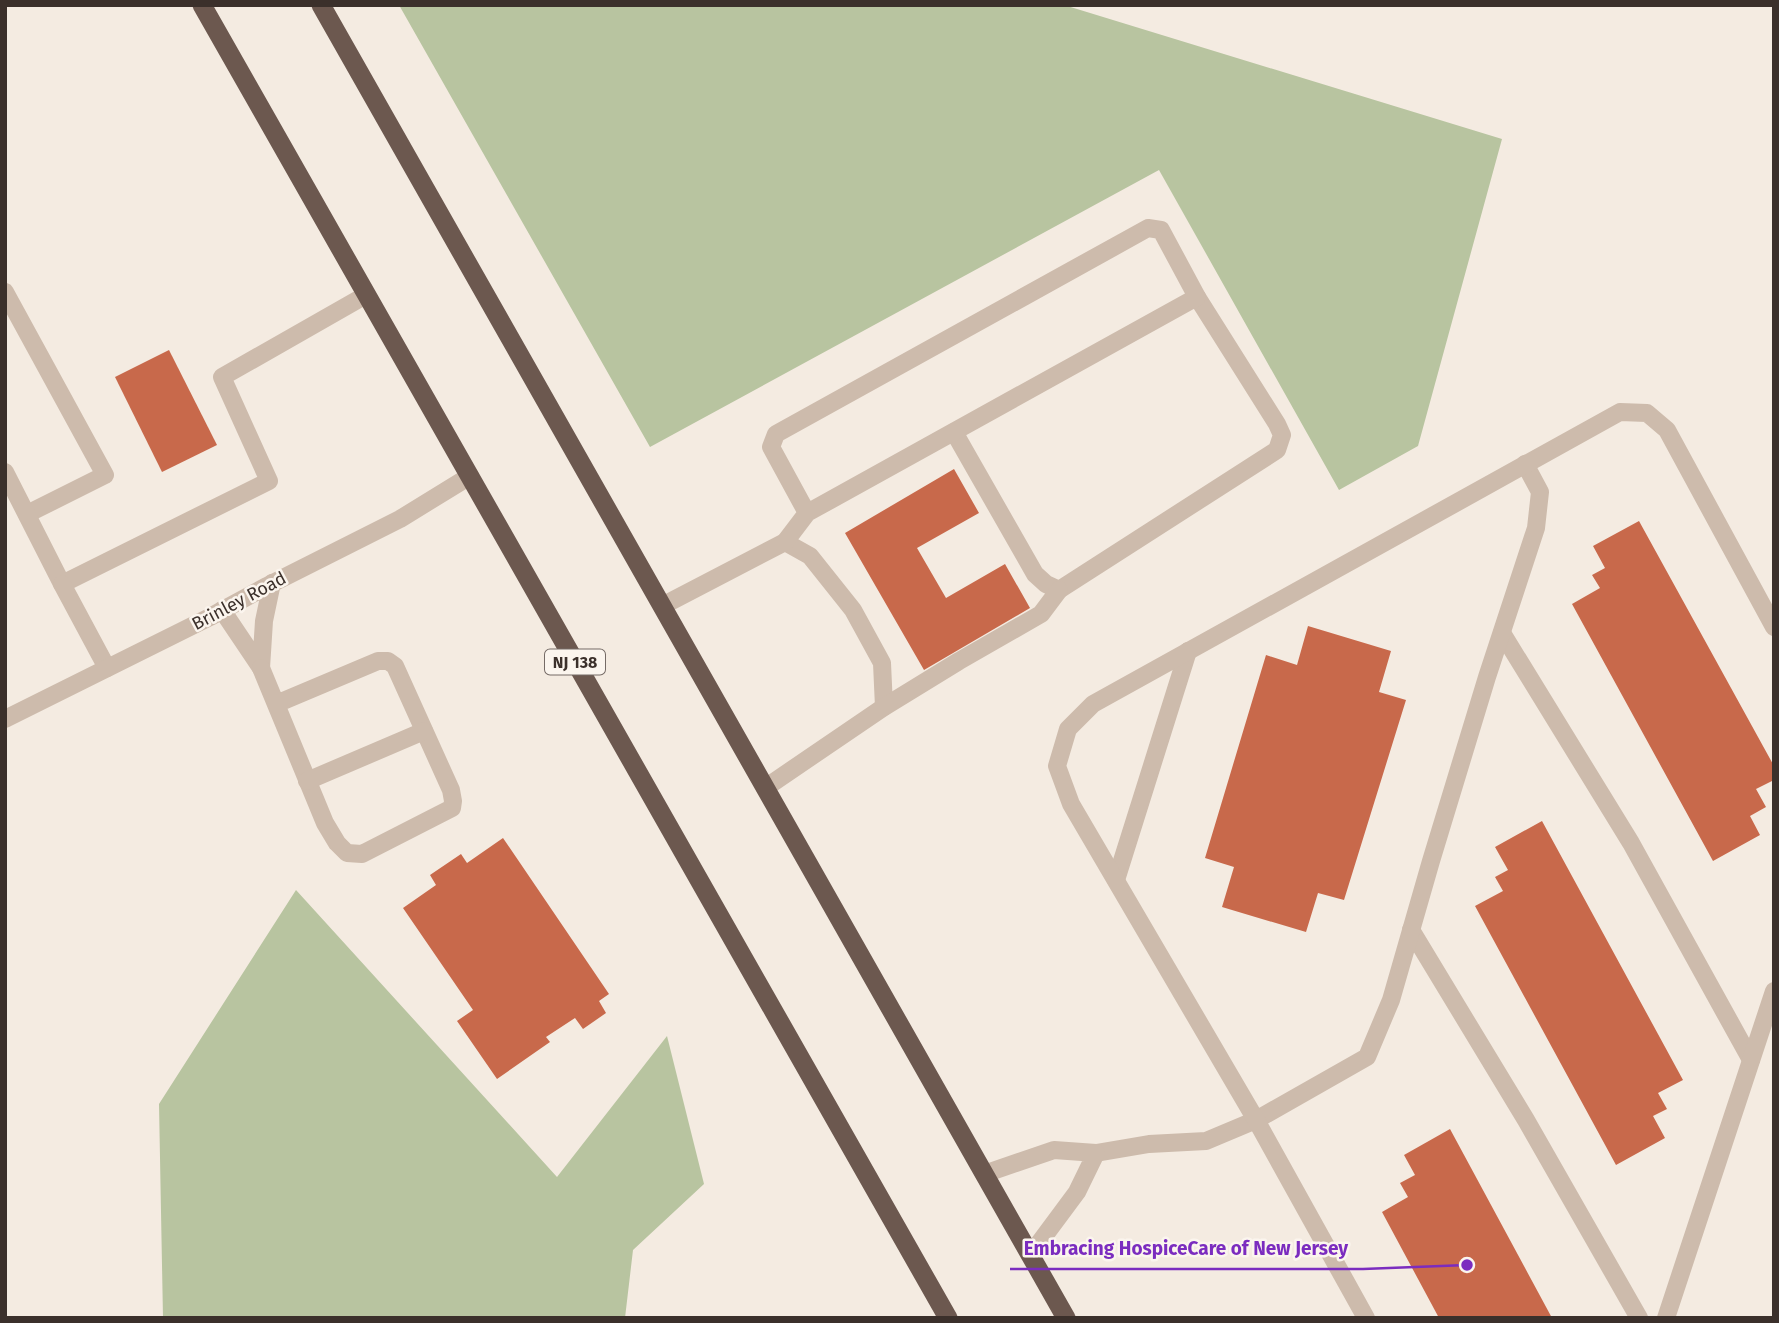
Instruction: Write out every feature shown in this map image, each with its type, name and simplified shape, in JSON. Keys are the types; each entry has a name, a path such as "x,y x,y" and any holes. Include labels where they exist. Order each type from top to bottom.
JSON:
{"highway":[{"name":"NJ 138","path":"202,5 948,1318"},
{"path":"321,5 1066,1318"}],"street":[{"path":"765,788 884,707 1041,614 1059,590 1277,450 1282,435 1197,297 1161,230 1149,228 776,434 771,447 807,513"},
{"path":"5,292 105,475 27,514"},
{"path":"62,584 269,481 222,377 366,295"},
{"path":"662,606 785,542 807,513 1197,297"},
{"path":"1366,1318 1256,1120 1071,804 1057,766 1068,729 1093,704 1620,412 1647,413 1667,430 1774,627"},
{"path":"954,432 1035,574 1045,584 1059,590"},
{"path":"984,1174 1054,1150 1097,1153 1149,1144 1206,1141 1256,1120 1367,1057 1391,1000 1459,769 1536,528 1540,492 1525,464"},
{"path":"5,472 107,668"},
{"name":"Brinley Road","path":"5,719 400,519 470,477"},
{"path":"785,542 810,556 853,610 882,663 884,707"},
{"path":"261,668 264,621 272,583"},
{"path":"222,610 261,668 324,823 347,853 362,854 452,808 450,790 395,666 388,661 378,661 276,704"},
{"path":"1502,633 1631,843 1751,1060"},
{"path":"1116,880 1188,651"},
{"path":"307,781 424,731"},
{"path":"1411,930 1526,1120 1639,1318"},
{"path":"1666,1318 1774,991"},
{"path":"1031,1254 1077,1192 1097,1153"}],"green space":[{"path":"399,5 1064,5 1502,139 1418,446 1339,490 1159,170 650,447"},
{"path":"296,890 557,1177 667,1036 704,1184 633,1250 625,1318 163,1318 159,1104"}],"building":[{"path":"169,350 217,445 162,472 115,377"},
{"path":"954,469 979,513 917,548 946,598 1005,564 1030,608 924,670 845,533"},
{"path":"1639,521 1774,766 1774,780 1756,789 1766,807 1750,816 1760,835 1713,861 1572,604 1600,588 1592,575 1605,568 1593,546"},
{"path":"1308,626 1391,651 1379,692 1406,700 1344,900 1318,893 1306,932 1222,907 1234,867 1205,858 1266,655 1297,665"},
{"path":"1542,821 1683,1080 1658,1093 1667,1109 1653,1116 1665,1138 1616,1165 1475,906 1503,891 1495,877 1508,870 1495,847"},
{"path":"503,838 609,994 599,1001 606,1013 583,1029 575,1018 546,1037 550,1042 497,1079 457,1021 473,1010 403,908 436,885 430,875 461,854 467,863"},
{"path":"1450,1129 1552,1318 1439,1318 1382,1212 1408,1197 1400,1183 1415,1175 1404,1155"}],"place":[{"name":"Embracing HospiceCare of New Jersey","path":"1467,1265"}]}
